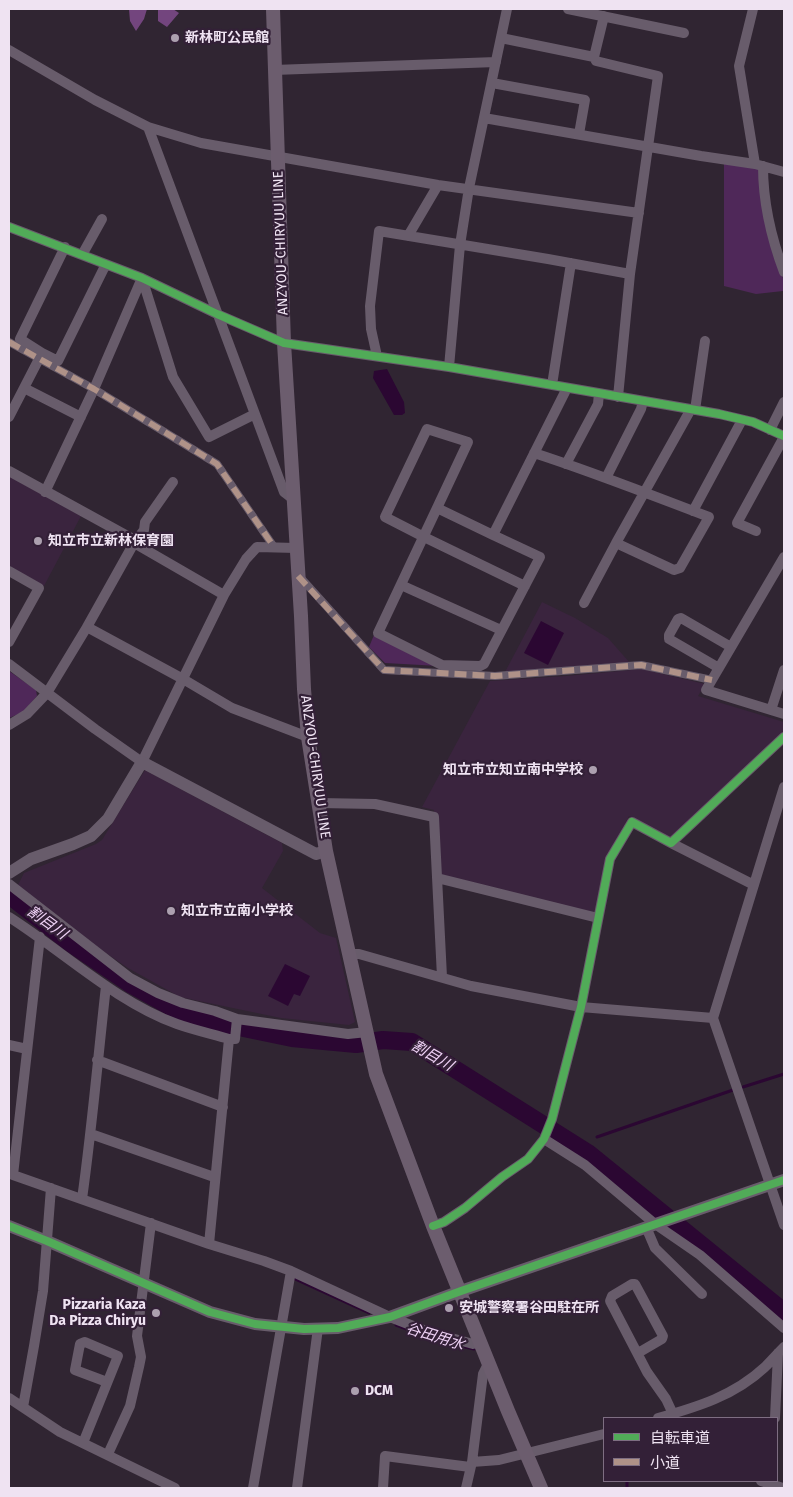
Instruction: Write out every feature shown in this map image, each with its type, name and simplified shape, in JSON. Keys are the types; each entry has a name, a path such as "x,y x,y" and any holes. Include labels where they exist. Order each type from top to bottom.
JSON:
{"main road":[{"name":"ANZYOU-CHIRYUU LINE","path":"273,9 284,343 296,548 308,737 326,851 376,1074 433,1226 541,1488"}],"street":[{"path":"449,367 460,245 469,188 507,9"},
{"path":"568,9 684,33"},
{"path":"753,9 739,66 770,221 784,272"},
{"path":"594,57 604,16"},
{"path":"501,38 594,57 596,60 658,76 630,274 618,397"},
{"path":"9,50 95,100 148,127 201,143 438,185 639,213"},
{"path":"274,70 496,62"},
{"path":"492,83 584,100 580,134"},
{"path":"484,118 759,165 784,172"},
{"path":"148,127 284,492 293,499"},
{"path":"408,236 438,185"},
{"path":"82,254 102,219"},
{"path":"9,227 142,278 217,314 284,343 449,367 693,409 753,422 784,437 737,523 756,531"},
{"path":"377,356 371,330 370,306 379,231 630,274"},
{"path":"65,247 20,339 41,356 217,464 274,547"},
{"path":"552,385 571,263"},
{"path":"9,342 58,361 106,264"},
{"path":"46,492 94,389 142,278"},
{"path":"142,278 173,377 209,437 255,414"},
{"path":"584,603 616,542 693,409 705,341"},
{"path":"9,417 41,356"},
{"path":"24,388 81,417"},
{"path":"493,535 566,388"},
{"path":"566,464 598,404 599,393"},
{"path":"606,478 641,409 643,401"},
{"path":"770,430 784,402"},
{"path":"693,511 742,420"},
{"path":"437,508 540,557 525,586 501,630 484,664 480,666 442,664 378,633 424,537 437,508 468,442 427,429 385,516 424,537 525,586"},
{"path":"534,453 709,517 680,568 674,570 616,542"},
{"path":"9,472 130,538 134,543 224,595"},
{"path":"9,725 27,714 47,693 134,543 144,530 145,522 173,482"},
{"path":"9,873 31,860 91,836 108,819 142,762 224,595 252,551 257,547 296,548"},
{"path":"784,557 706,690 784,714"},
{"path":"9,571 39,588 9,642"},
{"path":"298,576 384,670 495,676 641,665 712,680"},
{"path":"401,585 501,630"},
{"path":"719,668 669,639 669,635 681,618 731,647"},
{"path":"87,627 232,708 308,737"},
{"path":"9,664 142,762 316,854 326,851"},
{"path":"771,710 784,670"},
{"path":"671,843 784,737"},
{"path":"784,787 713,1018 784,1225"},
{"path":"319,803 375,804 434,817 442,977"},
{"path":"433,1226 444,1222 465,1208 502,1177 528,1159 544,1139 552,1119 580,1007 610,859 632,822 754,885"},
{"path":"436,878 598,918"},
{"path":"9,884 130,978 158,993 183,1003 237,1019 348,1034 367,1032"},
{"path":"9,917 40,937 106,986 132,1001 176,1024 232,1039"},
{"path":"40,937 13,1175 291,1271 390,1317 440,1335 473,1344 481,1342"},
{"path":"349,954 359,954 472,986 580,1007 713,1018"},
{"path":"82,1199 91,1134 106,986"},
{"path":"209,1244 214,1177 232,1039 237,1019"},
{"path":"9,1046 27,1049"},
{"path":"97,1060 223,1107"},
{"path":"91,1134 214,1177"},
{"path":"544,1139 585,1165 651,1226 700,1255 784,1328"},
{"path":"9,1226 210,1312 255,1324 281,1327 355,1326 390,1317 784,1180"},
{"path":"23,1407 41,1300 52,1188"},
{"path":"108,1454 130,1406 141,1357 137,1336 151,1223"},
{"path":"651,1226 655,1248 702,1294"},
{"path":"253,1488 291,1271"},
{"path":"638,1352 662,1339 663,1336 634,1284 632,1284 612,1296 610,1301 647,1372 666,1399 673,1414"},
{"path":"297,1488 318,1328"},
{"path":"83,1443 118,1356 85,1342 80,1344 75,1370 107,1382"},
{"path":"662,1417 705,1404 734,1390 765,1367 781,1350"},
{"path":"775,1417 781,1350"},
{"path":"466,1488 483,1374 489,1362"},
{"path":"9,1398 47,1424 175,1488"},
{"path":"383,1488 385,1456 471,1464 527,1454 603,1434"},
{"path":"763,1482 783,1488"}],"shaded area":[{"path":"129,9 147,9 144,19 136,31 130,21"},
{"path":"158,9 173,9 179,13 167,27 158,21"},
{"path":"724,163 761,168 779,266 784,281 783,291 756,294 724,286"},
{"path":"387,369 404,402 405,413 402,415 394,415 373,378 374,371"},
{"name":"知立市立新林保育園","path":"9,476 81,516 44,586 9,566"},
{"path":"542,602 575,618 608,638 630,663 505,672"},
{"path":"541,621 564,633 548,665 524,653"},
{"path":"374,635 439,666 385,663 369,647"},
{"name":"知立市立知立南中学校","path":"642,669 705,684 698,696 784,722 784,732 672,836 668,838 629,816 606,860 595,914 440,875 434,810 422,807 490,681"},
{"path":"9,671 36,690 37,696 23,712 9,718"},
{"name":"知立市立南小学校","path":"145,770 282,843 283,851 262,888 320,933 336,938 355,1022 349,1025 281,1018 180,997 128,968 100,949 18,885 24,873 102,840"},
{"path":"285,964 310,976 300,996 294,994 288,1006 268,996"}],"waterway":[{"name":"割目川","path":"9,895 69,942 132,985 171,1007 200,1019 292,1038 356,1044 383,1040 412,1042 588,1153 784,1312"},
{"path":"743,1087 784,1074"},
{"path":"597,1137 733,1090"},
{"name":"割目川","path":"588,1153 591,1147"},
{"name":"谷田用水","path":"295,1279 369,1313"},
{"name":"谷田用水","path":"396,1325 412,1331"},
{"name":"谷田用水","path":"422,1335 438,1341 474,1349"},
{"name":"谷田用水","path":"627,1482 627,1488"}],"marked path":[{"path":"9,342 94,389 217,464 274,547"},
{"path":"298,576 384,670 495,676 641,665 712,680"}],"cycle path":[{"path":"9,227 142,278 217,314 284,343 449,367 719,414 753,422 784,436"},
{"path":"433,1226 444,1222 465,1208 502,1177 528,1159 544,1139 552,1119 581,1007 610,859 632,822 671,843 784,737"},
{"path":"9,1226 210,1312 255,1324 304,1329 338,1328 390,1317 784,1180"}],"place":[{"name":"新林町公民館","path":"175,38"},
{"name":"知立市立新林保育園","path":"38,541"},
{"name":"知立市立知立南中学校","path":"593,770"},
{"name":"知立市立南小学校","path":"171,911"},
{"name":"安城警察署谷田駐在所","path":"449,1308"},
{"name":"Pizzaria Kaza Da Pizza Chiryu","path":"156,1313"},
{"name":"DCM","path":"355,1391"}]}
